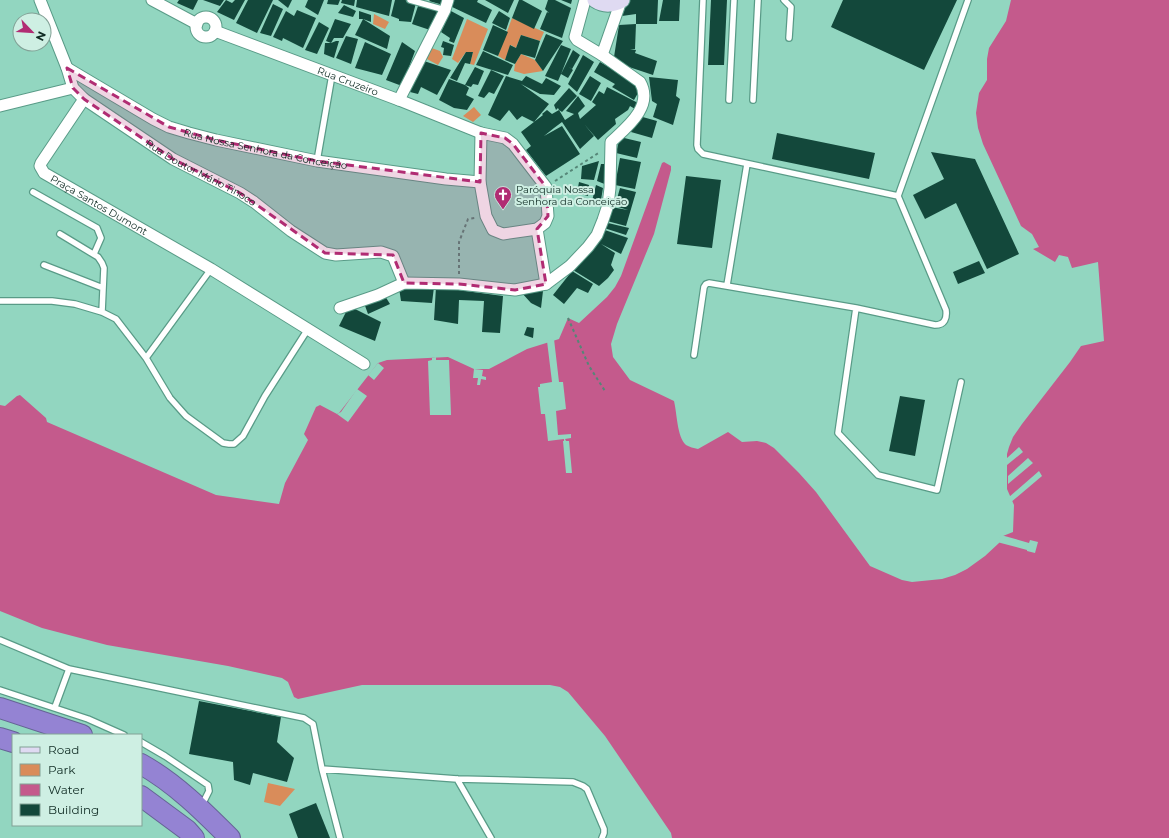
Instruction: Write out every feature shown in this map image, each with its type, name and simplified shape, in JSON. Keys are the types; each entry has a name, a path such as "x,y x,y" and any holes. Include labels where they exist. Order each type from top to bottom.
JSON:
{"highway":[{"path":"0,708 52,715 80,734"},
{"path":"0,738 12,742"},
{"path":"142,765 156,772 200,808 230,838"},
{"path":"142,797 187,830 194,838"}],"street":[{"path":"1,104 73,88 67,68 40,0"},
{"name":"Rua Cruzeiro","path":"152,0 197,24 197,31 202,36 211,36 215,31 399,100 481,133 505,138 513,144 546,187"},
{"path":"340,308 378,295 404,283 459,284 515,290 546,284 570,266 588,248 597,235 608,205 611,142 638,114 644,100 643,88 640,82 602,55 577,40 575,37 585,0"},
{"path":"595,0 606,4 614,4 621,0"},
{"path":"602,55 621,0"},
{"path":"399,100 446,5"},
{"name":"Rua Nossa Senhora da Conceição","path":"67,68 142,113 169,127 216,140 318,161 446,179 480,182"},
{"name":"Rua Doutor Mário Tinoco","path":"73,88 84,98 173,159 240,193 291,231 325,253 336,255 381,252 393,256 404,283"},
{"name":"Praça Santos Dumont","path":"84,98 41,163 40,166 44,173 210,269 364,364"},
{"path":"481,133 480,182 486,216 493,230 500,234 537,229 545,224 548,216 546,187"},
{"path":"537,229 546,284"}],"lane":[{"path":"410,0 446,5"},
{"path":"703,0 697,145 702,154 898,196"},
{"path":"729,100 734,0"},
{"path":"752,100 758,0"},
{"path":"784,0 791,7 789,38"},
{"path":"694,354 704,287 709,283 856,308 935,325 940,325 944,322 946,318 946,310 898,196 968,0"},
{"path":"318,161 332,75"},
{"path":"727,285 746,164"},
{"path":"33,192 97,228 101,238 94,254"},
{"path":"60,234 94,254 102,263 104,268 102,312"},
{"path":"44,265 103,288"},
{"path":"146,358 210,269"},
{"path":"0,300 52,300 75,304 102,312 116,319 146,358 170,398 186,416 223,443 234,444 243,436 265,396 308,329"},
{"path":"856,308 838,433 878,475 937,490 961,382"},
{"path":"0,640 69,669 304,718 313,724 322,769 340,838"},
{"path":"52,715 69,669"},
{"path":"0,690 52,715 88,719 122,734"},
{"path":"142,743 208,785 209,791 200,808"},
{"path":"322,769 457,779 578,783 587,789 604,829 602,838"},
{"path":"457,779 491,838"}],"path":[{"path":"546,187 599,152 611,142"},
{"path":"459,284 459,242 468,219 486,216"},
{"path":"568,318 589,366 605,390"}],"highlighted area":[{"path":"67,68 169,127 216,140 317,161 480,182 481,133 505,138 513,144 546,187 548,216 537,229 546,284 515,290 459,284 404,283 393,255 325,253 240,193 173,159 84,99 73,88"}],"green space":[{"path":"374,14 389,22 385,29 373,24"},
{"path":"512,18 544,32 540,41 521,35 516,48 511,45 505,60 498,56"},
{"path":"467,19 488,29 474,65 470,64 473,52 466,52 458,63 452,59"},
{"path":"429,47 440,51 443,57 438,65 425,58"},
{"path":"521,54 535,60 543,71 524,74 514,71 515,64"},
{"path":"474,107 481,115 473,122 463,116"},
{"path":"268,783 295,789 280,806 264,802"}],"water":[{"path":"1011,0 1169,0 1169,838 672,838 671,833 605,736 568,692 560,687 550,685 362,685 298,699 294,697 288,682 282,678 228,666 107,645 42,628 0,611 0,405 5,406 20,395 46,418 47,422 216,495 279,504 285,483 308,440 304,434 316,407 320,405 337,414 339,413 378,363 387,360 448,357 474,369 489,369 527,349 559,339 568,318 579,323 607,297 621,276 662,163 664,162 671,166 671,170 654,234 617,324 611,344 613,357 630,380 674,401 679,431 687,446 698,449 728,432 742,442 757,441 766,443 774,448 816,492 870,566 902,580 912,582 942,579 967,569 985,556 999,543 1003,536 1013,532 1014,505 1007,489 1007,454 1013,437 1081,346 1104,341 1098,262 1072,268 1068,257 1059,255 1055,262 1033,249 1039,247 1032,234 1021,226 983,144 978,128 976,113 979,93 987,80 987,59 989,48 1006,21"}],"pier":[{"path":"554,339 559,382 563,382 566,409 556,411 558,435 571,434 571,438 565,439 566,441 569,441 572,473 566,473 564,439 548,441 545,414 541,414 538,387 540,387 540,384 552,382 547,341"},
{"path":"436,357 436,360 449,360 451,415 430,415 428,361"},
{"path":"378,363 384,368 374,380 368,375"},
{"path":"474,369 483,370 482,376 486,377 486,380 481,379 480,385 477,385 478,378 473,378"},
{"path":"357,389 367,396 348,422 337,414 341,412"},
{"path":"1019,447 1023,452 1007,465 1007,458"},
{"path":"1028,458 1033,463 1008,484 1008,476"},
{"path":"1039,471 1042,476 1010,503 1009,497"},
{"path":"1001,535 1029,543 1030,540 1038,542 1035,553 997,542"}],"building":[{"path":"179,0 198,0 193,10 177,3"},
{"path":"203,0 224,0 220,6"},
{"path":"226,0 232,3 235,0 245,0 234,20 217,12"},
{"path":"248,0 273,0 257,33 236,23"},
{"path":"278,0 292,0 288,8"},
{"path":"308,0 324,0 318,15 305,7"},
{"path":"328,0 340,0 338,5 327,4"},
{"path":"342,0 355,0 354,6 341,3"},
{"path":"357,0 392,0 389,16 356,7"},
{"path":"395,0 405,0 416,3 411,22 399,21 399,19 391,16"},
{"path":"444,0 443,5 429,1"},
{"path":"452,0 478,0 477,2 492,10 486,23 450,6"},
{"path":"485,0 514,0 508,13"},
{"path":"519,0 522,0 542,11 534,29 512,18"},
{"path":"548,0 555,0 571,8 562,38 540,29 547,12 549,13 545,9"},
{"path":"561,0 572,0 571,4"},
{"path":"628,0 658,0 657,24 636,24 636,14 622,16"},
{"path":"663,0 680,0 679,21 659,21"},
{"path":"711,0 727,0 724,65 708,65"},
{"path":"843,0 957,0 924,70 831,27"},
{"path":"273,4 283,9 271,36 260,33"},
{"path":"344,5 356,11 353,17 338,13"},
{"path":"418,6 438,11 430,30 412,24"},
{"path":"297,10 316,18 303,48 283,38 282,41 273,37 286,11 294,16"},
{"path":"359,11 371,15 371,22 359,19"},
{"path":"451,11 464,18 454,43 449,41 450,38 441,32"},
{"path":"499,11 510,18 506,30 492,23"},
{"path":"335,19 351,24 343,38 334,38 331,43 326,41"},
{"path":"363,19 390,36 387,49 355,35"},
{"path":"319,22 329,28 317,54 305,50"},
{"path":"636,24 635,49 630,49 636,50 635,53 657,61 653,75 617,63 614,57 619,25"},
{"path":"493,25 508,32 498,56 483,50"},
{"path":"546,34 563,41 543,71 535,60"},
{"path":"521,35 540,41 535,58 521,54 515,64 505,60 510,45 516,48"},
{"path":"346,36 358,39 351,64 336,58"},
{"path":"339,41 334,58 324,54 325,43"},
{"path":"443,41 454,45 451,56 443,55 444,48 441,47"},
{"path":"365,42 391,54 382,75 355,68"},
{"path":"402,42 415,51 402,86 386,80"},
{"path":"561,45 571,49 558,81 545,76"},
{"path":"573,50 580,55 572,69 568,66 573,70 568,78 561,74"},
{"path":"483,51 513,65 508,75 476,65"},
{"path":"466,52 473,52 470,64 465,63 457,81 450,78"},
{"path":"583,55 594,62 577,92 568,84"},
{"path":"421,60 451,70 437,95 421,87 418,94 410,92 411,85"},
{"path":"600,62 642,86 634,100 612,87 615,84 594,72"},
{"path":"475,67 484,71 478,85 473,84 471,87 465,85"},
{"path":"491,70 504,76 494,94 489,92 484,98 478,96"},
{"path":"506,76 522,81 526,76 542,84 546,78 561,86 554,95 540,94 521,84 549,104 534,122 522,116 517,120 509,110 500,121 488,115"},
{"path":"590,76 601,83 591,101 579,94"},
{"path":"649,77 678,80 676,96 680,99 673,125 653,117 657,104 652,101"},
{"path":"449,79 469,88 466,95 474,99 467,110 454,108 439,100"},
{"path":"607,87 638,103 635,109 630,106 628,110 615,119 616,124 598,140 584,124 594,136 580,149 562,122 554,128 544,136 562,126 580,154 546,176 526,150 531,146 521,132 543,115 542,114 547,110 552,114 559,110 565,120 574,114 566,111 578,96 585,106 578,113 580,119 596,105 592,102 599,91 604,94"},
{"path":"569,88 577,96 562,112 558,108 556,110 554,105"},
{"path":"639,116 657,121 652,138 631,132 634,124 637,125"},
{"path":"777,133 875,153 869,179 772,159"},
{"path":"620,137 641,142 637,158 616,153"},
{"path":"931,152 975,159 1019,254 987,269 956,203 925,219 913,195 944,179"},
{"path":"620,158 641,162 635,189 615,185"},
{"path":"599,161 594,180 581,179 582,166"},
{"path":"601,164 607,164 607,185 597,181"},
{"path":"686,176 721,180 712,248 677,244"},
{"path":"579,182 589,185 588,196 577,193"},
{"path":"596,185 603,188 601,200 592,201"},
{"path":"620,188 636,192 626,226 607,221 611,207 628,210 615,206"},
{"path":"608,223 629,228 626,235 604,228"},
{"path":"602,229 628,238 621,254 601,244 615,253 611,265 614,270 599,286 573,270"},
{"path":"979,261 985,273 958,284 953,272"},
{"path":"572,271 593,284 588,293 577,288 564,304 553,295"},
{"path":"434,287 432,303 401,301 399,288"},
{"path":"436,287 503,296 500,333 482,332 484,301 459,300 458,324 434,320"},
{"path":"543,291 541,308 531,303 521,292"},
{"path":"385,296 390,304 368,314 364,303"},
{"path":"349,306 381,322 375,341 339,326"},
{"path":"527,327 534,328 533,338 524,335"},
{"path":"900,396 925,400 915,456 889,451"},
{"path":"199,701 281,717 277,742 294,758 287,782 253,773 250,785 234,780 233,762 189,754"},
{"path":"316,803 330,838 298,838 289,814"}],"place":[{"name":"Paróquia Nossa Senhora da Conceição","path":"503,210"}]}
